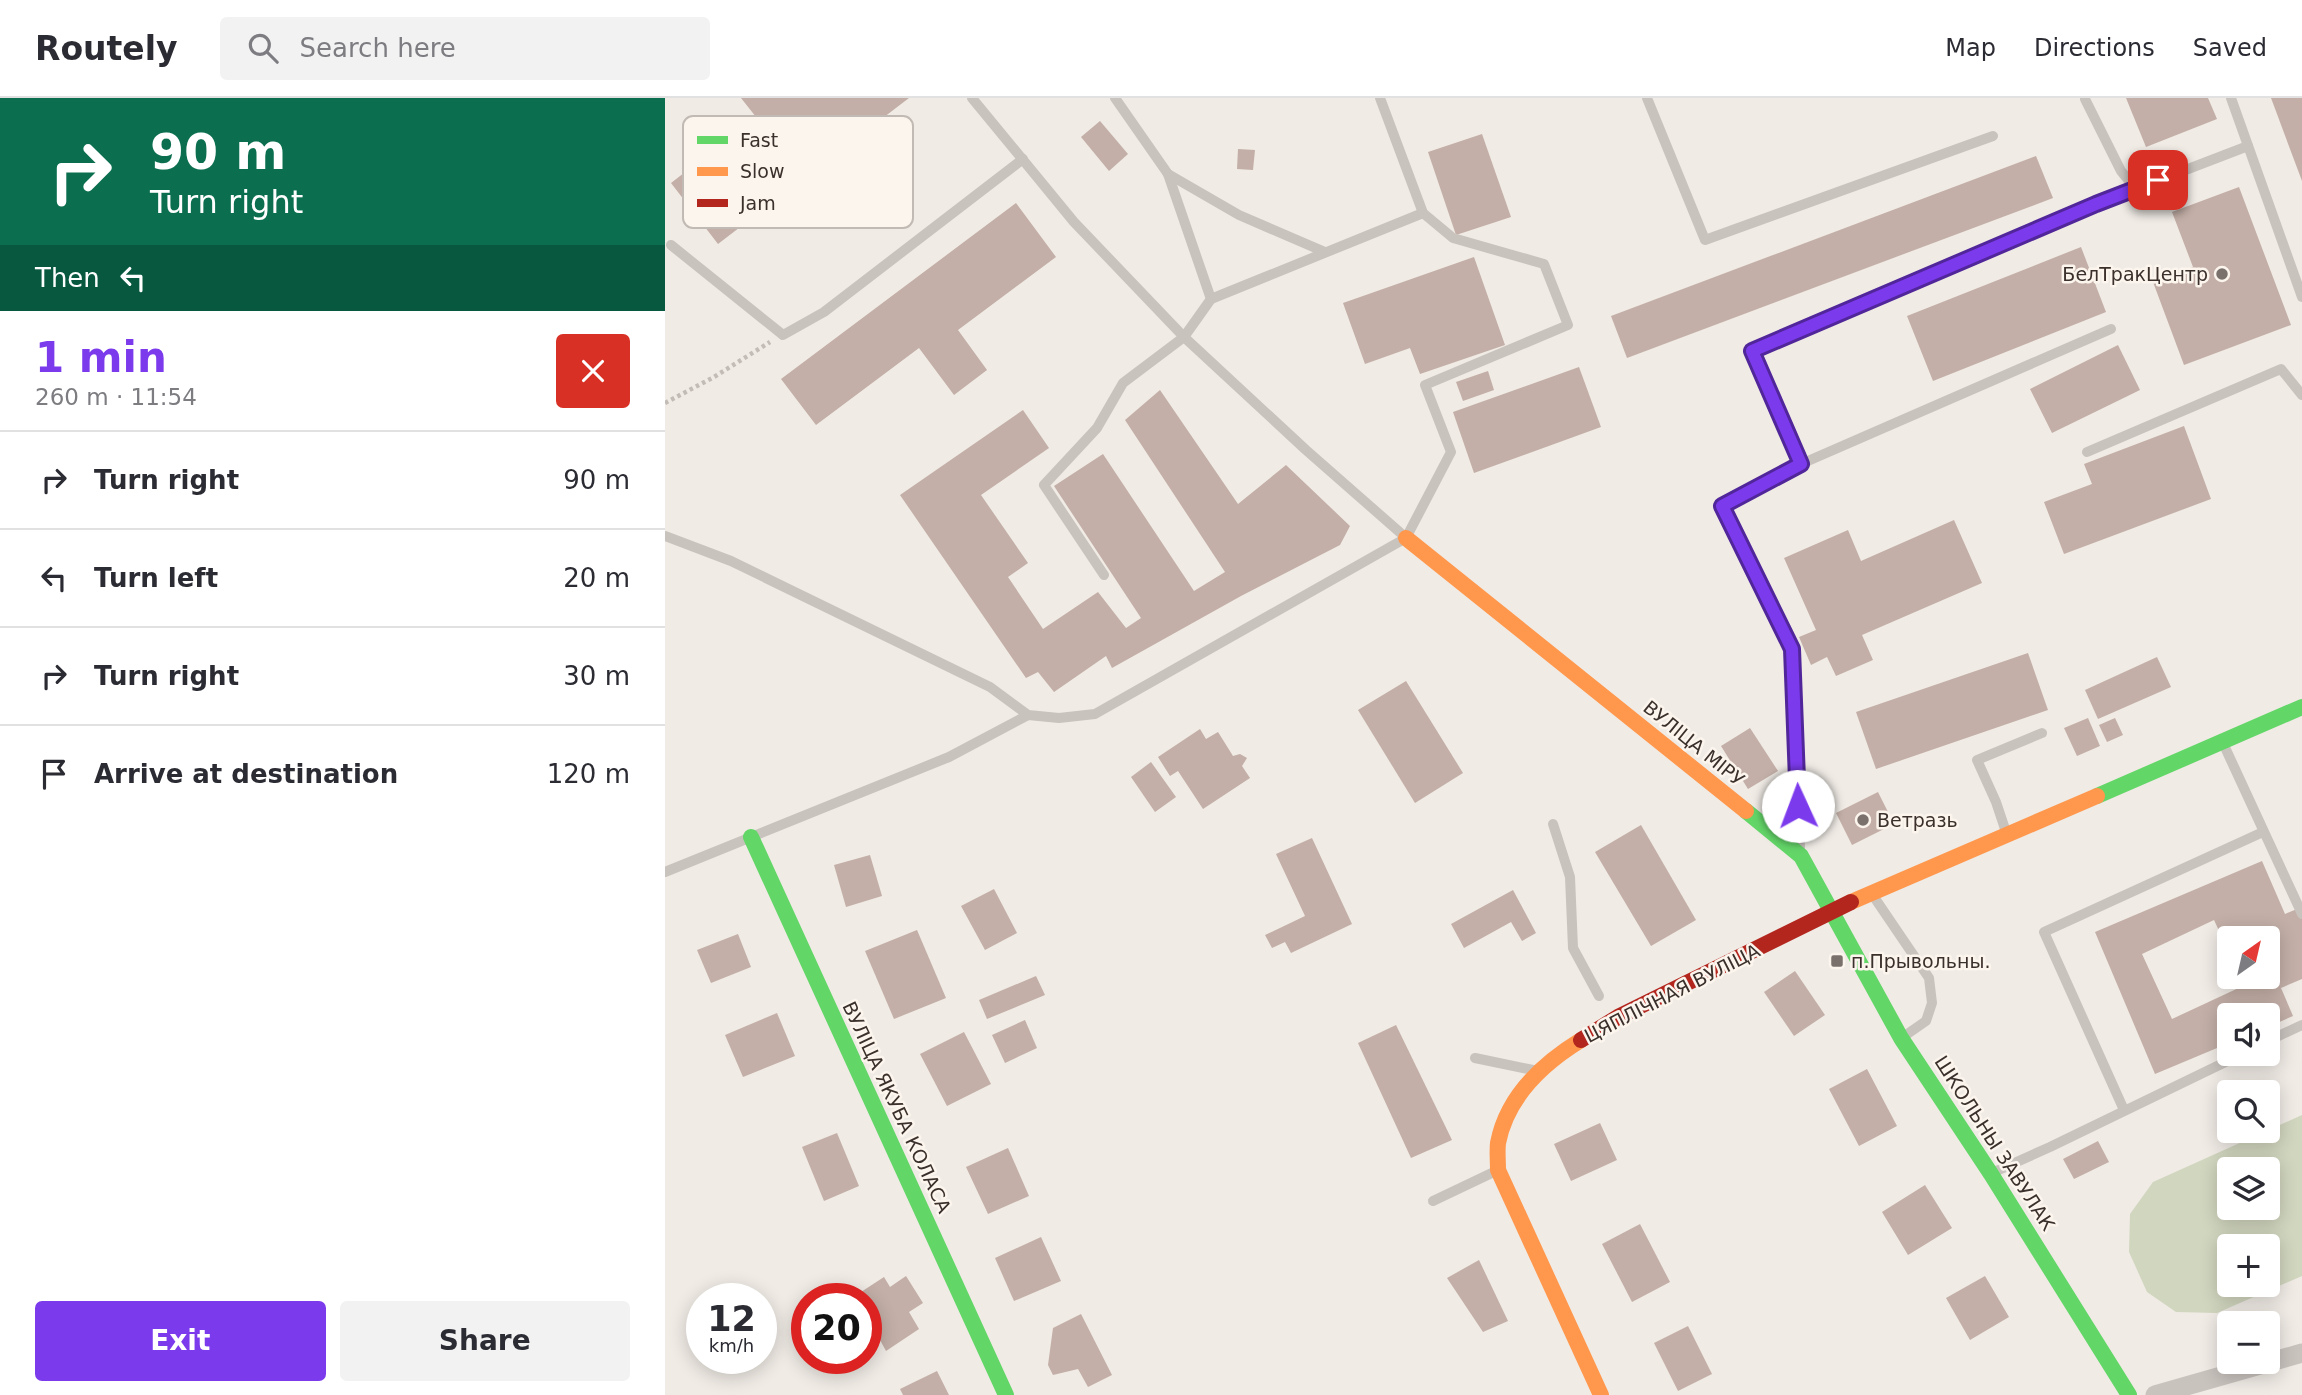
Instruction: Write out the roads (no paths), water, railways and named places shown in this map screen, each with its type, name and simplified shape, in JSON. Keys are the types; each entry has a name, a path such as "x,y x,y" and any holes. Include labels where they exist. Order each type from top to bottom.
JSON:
{"street":[{"name":"ВУЛІЦА МІРУ","path":"1406,538 1801,856 1830,911"},
{"path":"1830,911 2302,707"},
{"name":"ВУЛІЦА ЯКУБА КОЛАСА","path":"751,837 1006,1395"},
{"name":"ШКОЛЬНЫ ЗАВУЛАК","path":"1830,911 1901,1038 1991,1174 2129,1395"},
{"name":"ЦЯПЛІЧНАЯ ВУЛІЦА","path":"1601,1395 1498,1170 1498,1144 1507,1114 1523,1087 1556,1055 1618,1017 1830,911"},
{"path":"2155,1395 2302,1353"}],"lane":[{"path":"972,98 1074,222 1184,337 1305,450 1406,538"},
{"path":"1115,98 1168,174 1211,299"},
{"path":"665,536 731,561 978,681 1028,715 1059,718 1095,714 1406,538 1451,452 1425,384 1568,326 1545,264 1453,238 1423,213 1380,98"},
{"path":"1647,98 1705,240 1993,136"},
{"path":"2231,98 2302,298"},
{"path":"2085,99 2121,171 2136,189"},
{"path":"1801,464 1752,351 2096,204 2248,146"},
{"path":"671,245 783,335 824,312 1023,159"},
{"path":"1168,174 1239,215 1325,252"},
{"path":"1104,575 1044,485 1097,428 1123,383 1184,337 1211,299 1423,213"},
{"path":"1801,856 1792,649 1722,506 1801,464 2111,329"},
{"path":"2087,452 2281,369 2302,395"},
{"path":"665,872 949,757 1028,715"},
{"path":"2007,836 1996,802 1977,760 2042,733"},
{"path":"2223,742 2302,914"},
{"path":"1553,824 1570,877 1573,948 1599,996"},
{"path":"2124,1110 2044,932 2263,832"},
{"path":"1872,894 1929,978 1932,1003 1926,1021 1901,1038"},
{"path":"2280,1035 2302,1025"},
{"path":"1475,1058 1539,1072"},
{"path":"1991,1174 2217,1066"},
{"path":"1433,1200 1498,1170"}],"place":[{"name":"БелТракЦентр","path":"2222,274"},
{"name":"Ветразь","path":"1863,820"},
{"name":"п.Прывольны.","path":"1837,961"}]}
